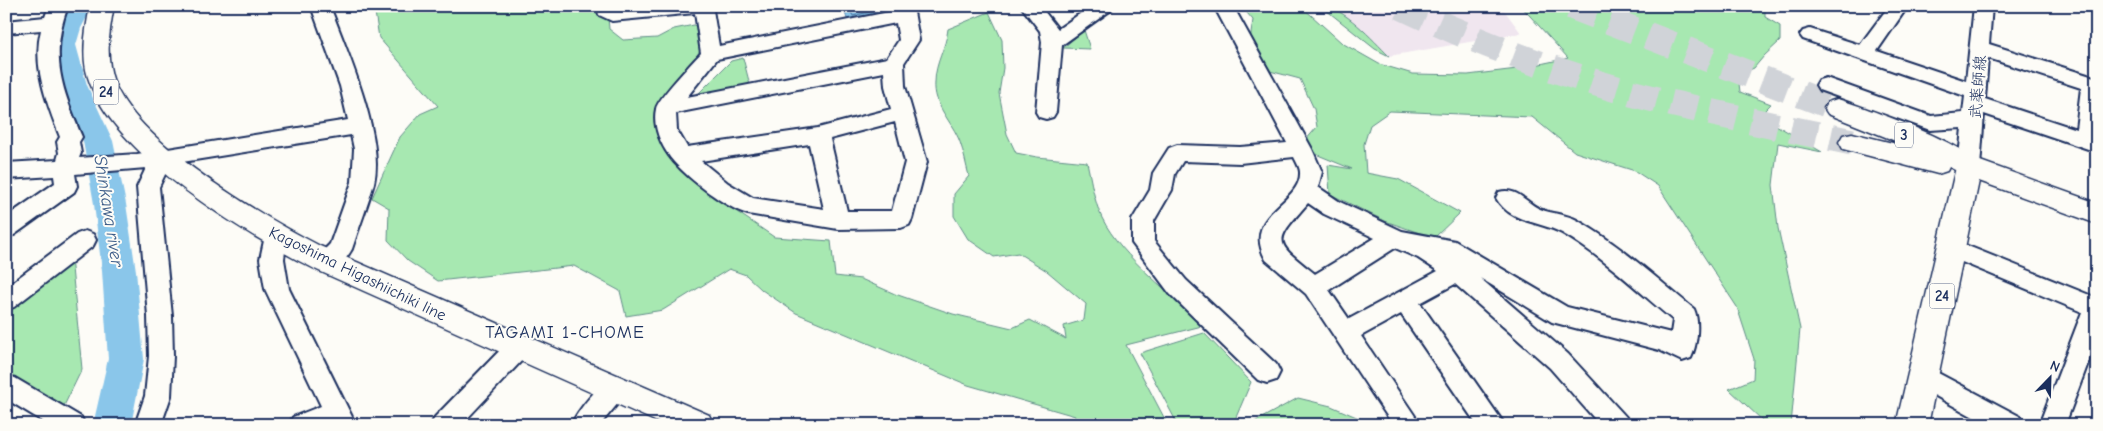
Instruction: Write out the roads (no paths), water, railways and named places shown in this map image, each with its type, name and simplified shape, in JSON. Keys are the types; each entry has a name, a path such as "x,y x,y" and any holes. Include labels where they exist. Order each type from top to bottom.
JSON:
{"main road":[{"name":"Kagoshima Higashiichiki line","path":"102,6 94,50 99,73 107,94 150,160 276,236 327,261 518,348 698,425"},
{"name":"3","path":"1836,108 1936,147 1969,167"},
{"name":"3","path":"1852,142 1931,163 1969,167"},
{"path":"1969,167 2097,214"},
{"name":"24","path":"1912,425 1953,249 1969,167"}],"street":[{"path":"320,6 350,86 365,149 363,182 340,249 327,261"},
{"path":"606,6 606,10 612,15 706,6"},
{"path":"1030,6 1049,30 1052,42 1046,112"},
{"path":"1052,42 1104,6"},
{"path":"1223,6 1301,149 1311,172 1306,190 1279,219 1270,238 1274,254 1314,287 1408,425"},
{"path":"1864,54 1898,6"},
{"path":"703,7 711,54"},
{"name":"武薬師線","path":"1969,167 1980,48 1981,7"},
{"path":"904,10 909,40 894,63 895,86 916,162 901,220 838,220 748,206 720,189 681,156 666,130 666,108 711,54 904,10"},
{"path":"6,27 56,14 48,47 50,72 56,96 71,137 68,142 70,153 64,169 66,186 6,229"},
{"path":"1810,35 1864,54 1975,105 2091,142 2094,85 1980,48"},
{"path":"666,108 894,63"},
{"path":"1826,85 1930,123 1975,105"},
{"path":"681,156 818,135 902,113"},
{"path":"6,171 64,169 150,160 359,126"},
{"path":"818,135 838,220"},
{"path":"1267,372 1178,287 1143,242 1143,220 1161,190 1164,173 1177,154 1240,155 1301,149"},
{"path":"148,425 158,396 160,356 160,316 148,187 150,160"},
{"path":"1306,190 1332,208 1426,252 1457,272 1559,361 1618,425"},
{"path":"1314,287 1393,238 1446,247 1561,315 1666,341 1682,351 1685,316 1604,249 1568,225 1532,215 1507,198"},
{"path":"276,236 272,259 277,289 340,419 302,425"},
{"path":"6,300 86,240"},
{"path":"1953,249 2097,308 2052,425"},
{"path":"1345,333 1457,272"},
{"path":"1405,301 1492,425"},
{"path":"444,425 518,348"},
{"path":"1923,376 2012,425"},
{"path":"6,386 72,425"},
{"path":"584,425 615,388"}],"water":[{"path":"843,6 896,6 897,8 893,12 848,22"}],"waterway":[{"name":"Shinkawa river","path":"79,6 67,28 62,45 72,85 98,141 110,204 119,271 126,359 112,425"}],"tunnel":[{"path":"1401,6 1512,54 1627,92 1683,106 1852,142"},
{"path":"1571,6 1837,108"}],"district":[{"name":"TAGAMI 1-CHOME","path":"565,332"}]}
